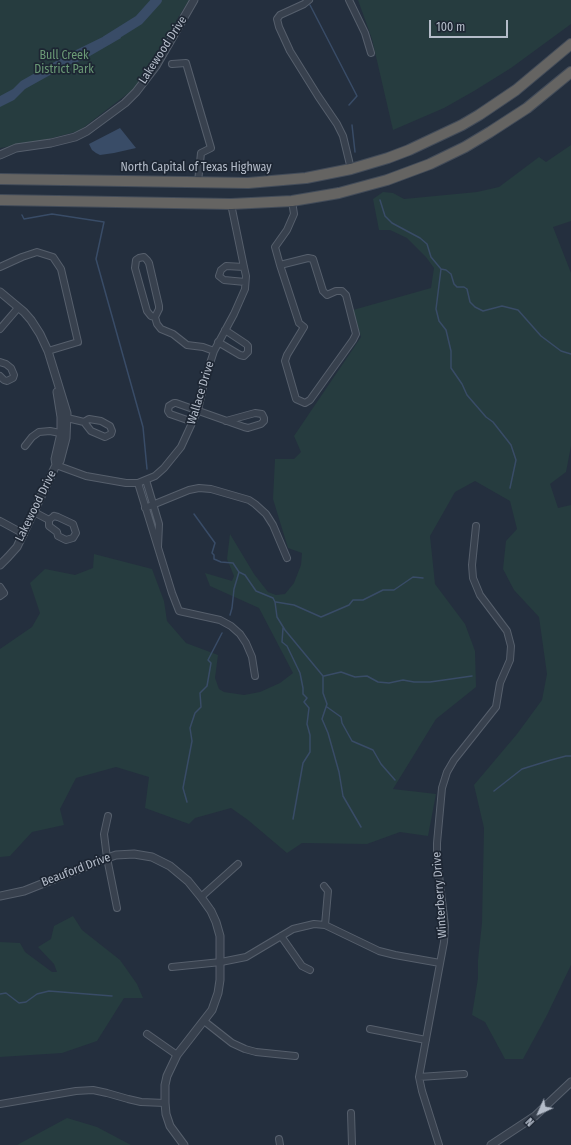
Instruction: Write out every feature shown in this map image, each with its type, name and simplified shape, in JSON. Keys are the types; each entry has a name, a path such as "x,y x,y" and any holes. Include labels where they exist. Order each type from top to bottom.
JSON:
{"highway":[{"name":"North Capital of Texas Highway","path":"0,179 248,183 306,178 351,169 409,150 462,125 485,112 516,90 569,49"},
{"path":"0,200 231,204 292,201 338,193 387,180 430,164 465,147 527,108 571,72"}],"street":[{"name":"Lakewood Drive","path":"0,155 16,148 50,143 75,137 87,131 125,103 136,92 156,66 194,0"},
{"path":"309,0 304,4 280,14 277,19 290,51 337,124 343,136 351,169"},
{"path":"349,0 365,32 371,53"},
{"path":"172,64 186,63 211,148 201,153 198,182"},
{"path":"280,265 308,258 313,259 323,291 326,295 336,291 342,291 346,295 356,334 310,400 305,403 296,399 285,361 304,327 300,323 280,265 275,247 287,230 294,214 292,201"},
{"name":"Wallace Drive","path":"56,465 86,476 126,483 138,483 155,476 181,448 198,410 205,379 214,351 241,302 245,289 244,267 231,204"},
{"path":"0,267 37,252 53,257 61,269 78,342 48,351"},
{"path":"155,317 159,310 159,306 149,263 144,258 139,258 136,260 135,268 148,313 155,317 157,324 161,329 173,334 187,345 202,347 214,351"},
{"path":"244,267 226,266 219,273 219,276 224,280 245,282"},
{"name":"Lakewood Drive","path":"0,292 31,320 37,329 48,351 65,406 64,452 60,461 56,465 17,547 0,565"},
{"path":"0,329 18,308"},
{"path":"218,342 240,355 244,356 248,352 248,346 246,344 225,330"},
{"path":"0,362 11,368 14,375 13,378 7,381 0,376"},
{"path":"193,422 170,414 168,411 169,406 176,403 226,421 248,428 261,424 264,421 264,418 262,414 255,413 226,421"},
{"path":"64,418 84,422"},
{"path":"25,446 32,437 39,432 50,431 64,434"},
{"path":"146,480 159,524 158,551"},
{"path":"138,483 158,551 179,611 220,620 231,626 240,634 246,643 252,657 255,676"},
{"path":"146,508 189,490 199,488 211,488 249,500 266,514 273,525 287,558"},
{"path":"34,512 49,520"},
{"path":"54,516 73,524 76,531 74,537 66,540 58,536 57,532 49,526 49,520 54,516"},
{"path":"0,521 24,534"},
{"name":"Winterberry Drive","path":"439,1145 419,1077 444,942 445,926 437,858 442,788 447,772 454,760 496,707 500,683 510,660 511,646 507,631 480,595 473,578 472,565 476,526"},
{"path":"0,587 4,593 0,596"},
{"path":"108,816 104,834 106,858 117,908"},
{"name":"Beauford Drive","path":"0,896 24,891 106,858 116,855 134,854 152,857 170,866 188,881 201,897 211,911 216,922 220,936 221,962 218,992 212,1010 177,1055 167,1076 165,1085 166,1114 170,1126 184,1145"},
{"path":"201,897 238,864"},
{"path":"324,886 328,891 325,925"},
{"path":"172,966 221,962 246,957 293,929 302,925 314,924 325,925 379,950 395,955 440,963"},
{"path":"281,936 302,966 310,970"},
{"path":"204,1021 232,1043 245,1049 256,1052 295,1056"},
{"path":"370,1028 426,1040"},
{"path":"147,1034 177,1055"},
{"path":"419,1077 464,1074"},
{"path":"491,1145 535,1116 571,1082"},
{"path":"0,1104 76,1091 93,1090 107,1092 128,1100 165,1103"},
{"path":"351,1113 352,1145"}],"green space":[{"name":"Bull Creek District Park","path":"0,0 189,0 135,88 79,131 37,142 0,148"},
{"path":"358,0 571,0 571,24 511,68 474,91 444,108 393,130 372,39"},
{"path":"571,145 571,221 553,227 571,273 571,446 566,472 550,484 558,508 571,505 571,965 547,1015 523,1059 505,1059 485,1022 472,1015 478,978 478,960 482,923 484,828 474,785 517,734 542,700 547,674 539,617 514,590 503,569 506,541 517,529 510,501 475,481 455,492 430,536 435,584 465,624 475,651 476,687 436,719 393,789 436,794 428,836 400,832 367,844 302,843 287,853 248,820 231,808 195,818 189,824 145,808 149,777 116,767 76,778 60,809 64,825 32,832 10,856 0,857 0,649 32,627 40,613 30,583 45,569 75,575 93,568 94,554 152,569 164,601 167,621 186,643 218,655 215,678 219,689 224,692 244,695 260,692 280,683 293,673 259,608 210,586 205,573 232,581 234,576 227,559 230,534 254,574 268,592 276,595 285,594 294,583 301,565 302,553 288,548 273,499 275,459 294,459 301,452 294,436 361,337 353,310 431,288 434,268 426,257 407,238 390,230 379,230 373,199 383,192 393,193 404,199 477,192 499,187 539,157 546,162"},
{"path":"73,916 82,930 120,960 137,984 143,998 124,998 97,1041 62,1053 0,1057 0,942 20,943 25,952 52,972 57,972 54,964 38,947 51,939 54,926"},
{"path":"67,1118 97,1127 131,1145 17,1145"}],"water":[{"path":"117,30 121,38 83,60 68,65 25,89 14,100 0,107 0,96 13,89 21,81 74,51"},
{"path":"120,128 136,148 100,155 92,150 89,144"}],"waterway":[{"path":"107,40 139,20 157,0"},
{"path":"310,5 357,96 349,105"},
{"path":"352,125 355,152"},
{"path":"380,200 385,216 392,223 420,238 427,244 431,257 441,269 436,309 439,321 446,330 451,351 451,368 462,384 467,395 486,417 493,422 511,445 516,460 510,488"},
{"path":"22,215 24,219 52,214 104,222 96,259 143,427 147,469"},
{"path":"441,269 446,270 451,274 454,284 457,287 464,287 467,289 470,302 475,307 483,311 502,306 518,310 541,336 561,351 571,354"},
{"path":"194,514 215,543 212,553 214,555 214,559 221,562 233,563 239,572 245,575 256,591 273,598 277,617 285,630 323,676 323,693 327,704 322,719 328,733 339,772 343,796 361,827"},
{"path":"230,615 234,589 239,572"},
{"path":"276,602 294,605 321,617 349,605 353,600 363,600 383,590 394,590 413,577 423,578"},
{"path":"283,628 282,642 287,646 300,673 303,694 307,698 304,702 309,708 307,724 310,735 310,752 303,763 293,819"},
{"path":"187,802 183,788 192,741 190,728 195,713 201,707 200,693 207,686 211,663 208,660 222,633"},
{"path":"324,676 341,672 355,677 367,676 378,682 389,683 403,680 430,682 472,676"},
{"path":"327,707 341,717 342,723 352,741 373,750 381,764 395,780"},
{"path":"494,791 522,769 566,756 571,756"},
{"path":"0,994 6,993 19,1003 26,1002 37,994 49,991 112,996"}]}
